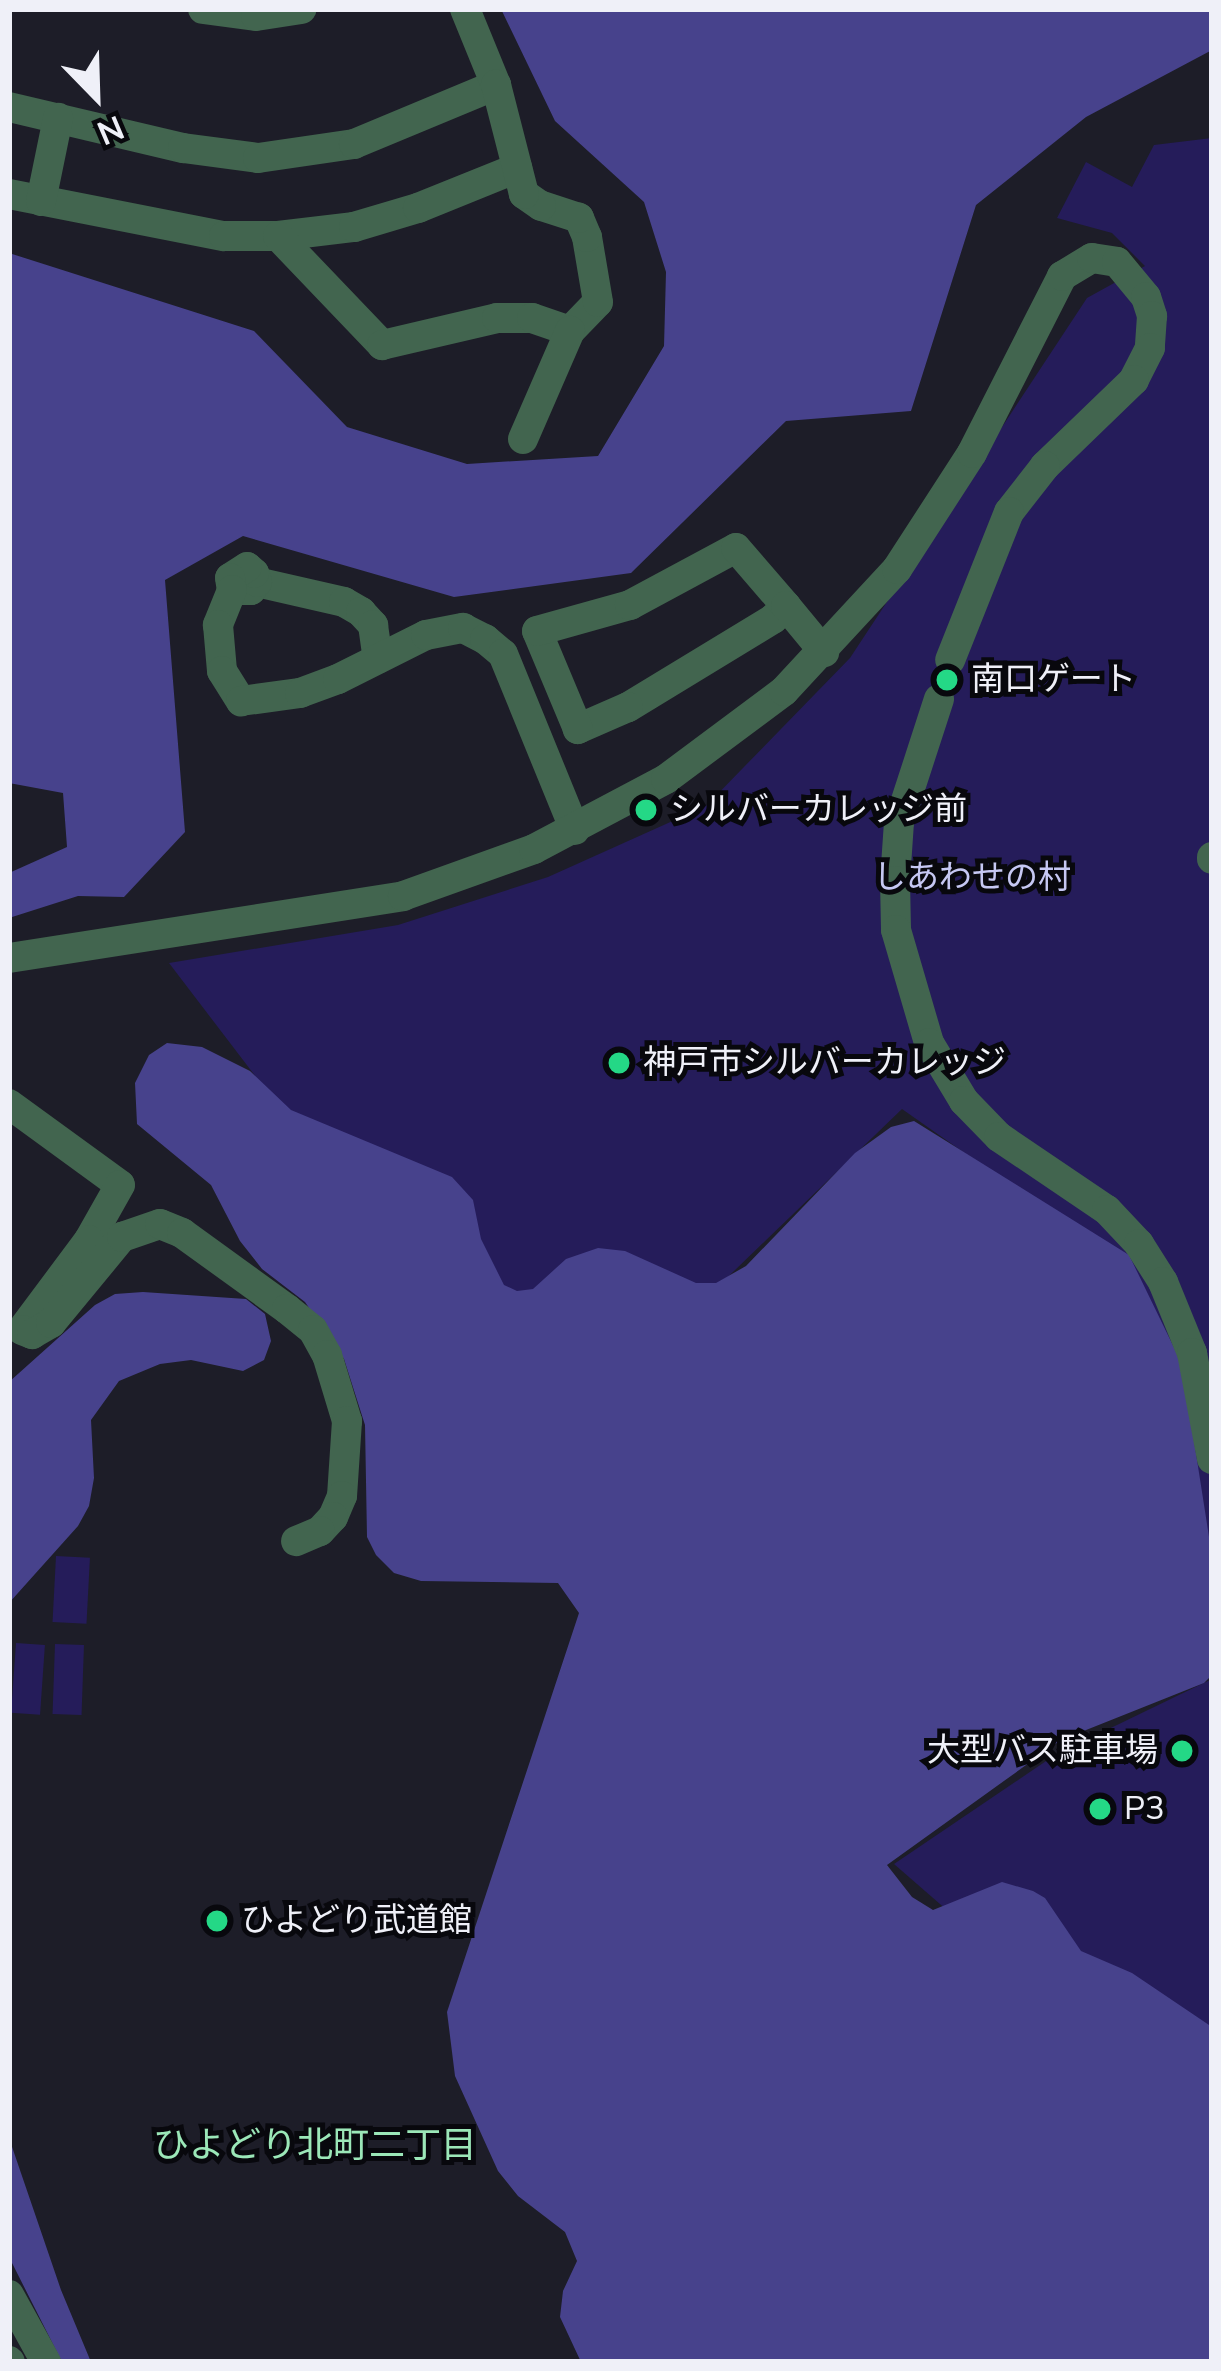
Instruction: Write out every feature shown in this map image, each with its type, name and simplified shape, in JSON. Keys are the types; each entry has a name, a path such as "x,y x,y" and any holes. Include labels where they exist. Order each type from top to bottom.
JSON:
{"street":[{"path":"203,9 256,16 301,9"},
{"path":"465,9 496,86 524,194 541,206 579,218 587,237 598,302 570,331 523,439"},
{"path":"9,106 183,148 258,158 354,144 496,86"},
{"path":"41,201 58,118"},
{"path":"9,194 224,236 278,236 355,227 517,168"},
{"path":"278,236 382,345 497,318 532,318 570,331"},
{"path":"9,958 90,941 383,900 470,876 575,830 666,779 730,735 824,652 897,568 939,509 1062,276 1092,258 1117,262 1146,297 1152,316 1150,348 1134,380 1045,466 1009,512 950,660"},
{"path":"786,606 646,696 578,730 537,631 630,605 736,548 786,606 824,652"},
{"path":"378,659 373,625 344,602 244,586 218,625 222,671 241,701 300,693 378,659 426,635 463,628 503,654 575,830"},
{"path":"939,699 899,821 895,881 896,930 929,1043 964,1100 1000,1137 1107,1210 1138,1244 1163,1282 1192,1353 1212,1460"},
{"path":"9,1104 120,1185 89,1240 16,1336"},
{"path":"16,1336 32,1334 51,1323 122,1237 160,1224 182,1233 287,1309 314,1330 327,1354 347,1421 342,1496 320,1531 296,1540"},
{"path":"9,2295 46,2362"}],"green space":[{"name":"しあわせの村","path":"1212,138 1212,1606 1120,1262 902,1109 705,1299 511,1305 288,1119 169,963 398,925 548,877 706,806 850,658 1087,298 1145,266 1112,233 1057,218 1086,162 1132,187 1154,145"},
{"path":"56,1556 90,1558 86,1624 53,1622"},
{"path":"16,1643 45,1645 40,1715 11,1713"},
{"path":"55,1644 84,1645 82,1715 53,1714"},
{"name":"P3","path":"1212,1679 1212,2050 948,1911 894,1864 1055,1755"}],"shaded area":[{"path":"501,9 1212,9 1212,50 1086,117 976,205 911,411 786,421 631,573 454,597 243,536 165,580 185,832 124,897 78,896 9,918 9,873 67,847 63,793 9,783 9,253 254,331 347,427 467,464 598,456 664,346 666,272 644,202 555,121"},
{"path":"167,1043 202,1047 250,1071 291,1110 452,1177 473,1200 481,1239 504,1285 517,1291 533,1289 566,1259 598,1248 625,1251 696,1283 716,1283 746,1266 855,1153 891,1127 914,1121 1129,1255 1182,1364 1212,1556 1212,1675 1204,1683 1061,1740 887,1865 912,1897 933,1910 1002,1882 1033,1891 1045,1898 1081,1951 1132,1973 1212,2027 1212,2362 581,2362 560,2317 563,2291 577,2261 565,2232 518,2196 498,2171 455,2076 447,2012 579,1613 558,1583 421,1581 394,1573 376,1555 367,1537 365,1425 344,1359 305,1302 262,1269 240,1241 211,1185 137,1124 135,1083 149,1055"},
{"path":"115,1294 246,1299 265,1314 271,1341 264,1360 243,1371 191,1360 160,1364 119,1381 91,1420 94,1478 89,1506 78,1526 9,1603 9,1382 95,1305"},
{"path":"9,2138 91,2362 62,2362 9,2257"}],"place":[{"name":"南口ゲート","path":"947,680"},
{"name":"シルバーカレッジ前","path":"646,810"},
{"name":"神戸市シルバーカレッジ","path":"619,1063"},
{"name":"大型バス駐車場","path":"1182,1751"},
{"name":"P3","path":"1100,1809"},
{"name":"ひよどり武道館","path":"217,1921"}],"district":[{"name":"ひよどり北町二丁目","path":"315,2146"}]}
